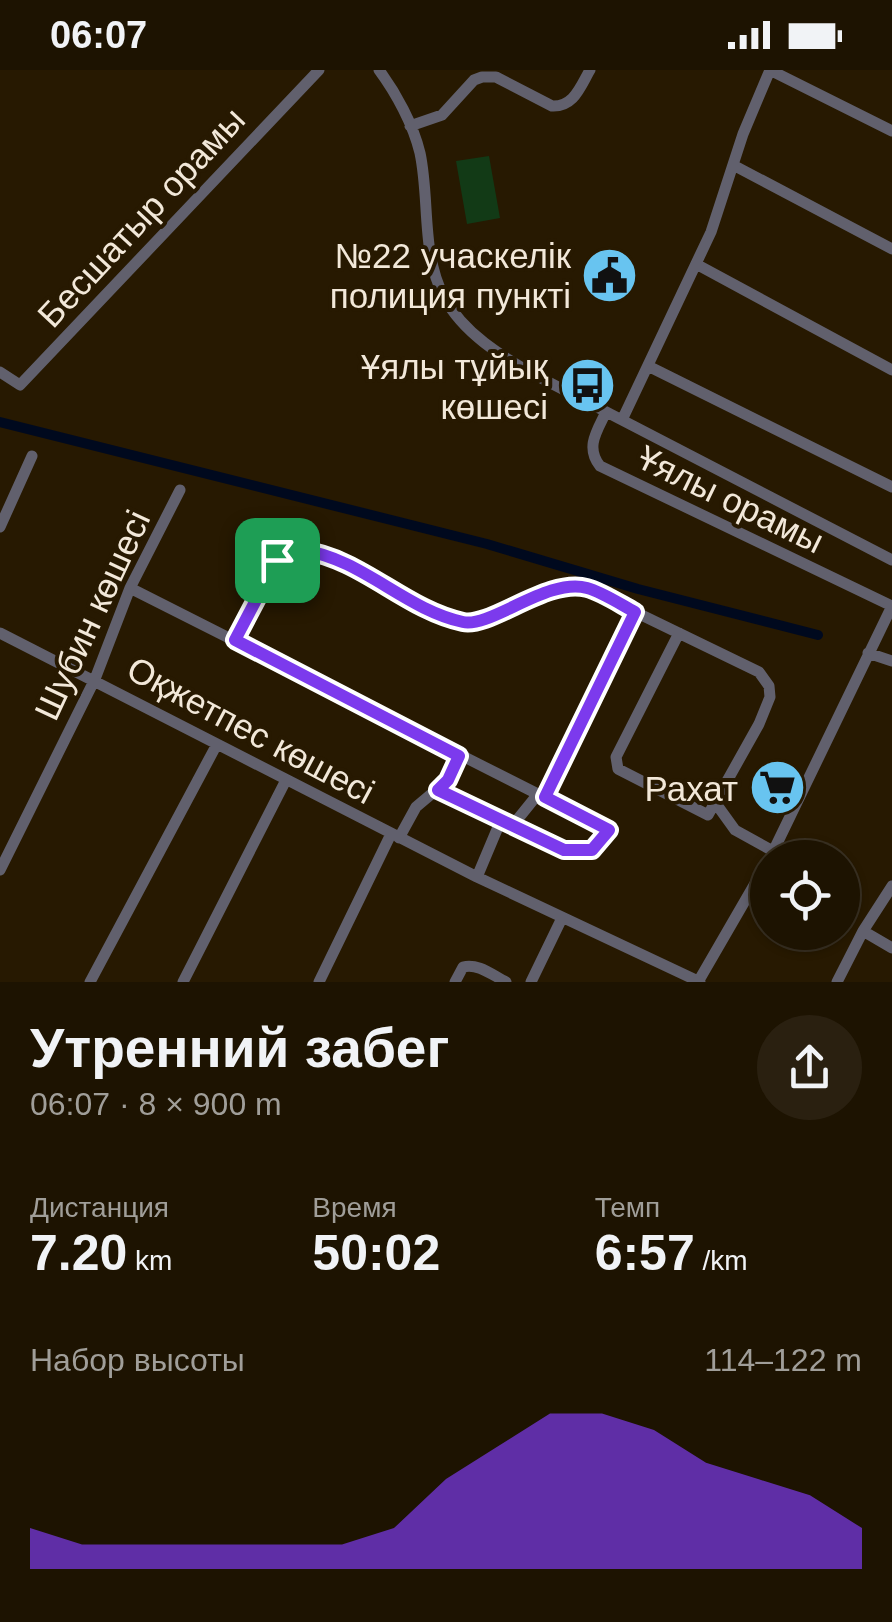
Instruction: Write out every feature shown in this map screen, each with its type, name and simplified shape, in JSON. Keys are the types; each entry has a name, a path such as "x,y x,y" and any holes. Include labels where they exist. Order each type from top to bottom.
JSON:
{"street":[{"name":"Бесшатыр орамы","path":"0,372 20,385 318,70"},
{"path":"379,70 420,152 431,257 446,300 498,355 892,560"},
{"path":"410,126 442,115 474,80 482,77 496,77 560,107 574,99 590,70"},
{"path":"622,420 696,264 770,70 891,127"},
{"path":"733,165 892,249"},
{"path":"696,264 892,370"},
{"path":"648,366 892,487"},
{"name":"Ұялы орамы","path":"606,412 592,443 592,454 600,466 892,606"},
{"path":"0,527 32,456"},
{"name":"Шубин көшесі","path":"0,870 95,679 130,588 180,490"},
{"path":"235,640 277,560 302,550 341,559 419,604 461,622 473,623 526,598 587,588 759,672 771,693 712,810"},
{"path":"130,588 609,830 592,850 564,850 438,790"},
{"path":"778,840 892,606"},
{"path":"477,878 507,823 541,796 635,612"},
{"name":"Оқжетпес көшесі","path":"0,633 477,878 699,982"},
{"path":"679,633 616,757 618,769 712,810 750,842"},
{"path":"868,653 892,662"},
{"path":"90,982 216,746"},
{"path":"319,982 395,836 416,807 448,780 459,756"},
{"path":"183,982 286,780"},
{"path":"837,982 892,886"},
{"path":"699,982 750,892"},
{"path":"531,982 562,918"},
{"path":"863,931 892,948"},
{"path":"455,982 462,967 468,966 506,982"}],"green space":[{"path":"489,156 500,218 467,224 456,161"}],"waterway":[{"path":"0,422 487,544 638,589 818,635"}],"place":[{"name":"№22 учаскелік полиция пункті","path":"610,275"},
{"name":"Ұялы тұйық көшесі","path":"587,386"},
{"name":"Рахат","path":"777,788"}],"route":[{"path":"302,550 341,559 419,604 461,622 473,623 526,598 571,588 587,588 635,612 545,797 609,830 592,850 564,850 438,790 448,780 459,756 235,640 277,560 282,554 302,550"}]}
